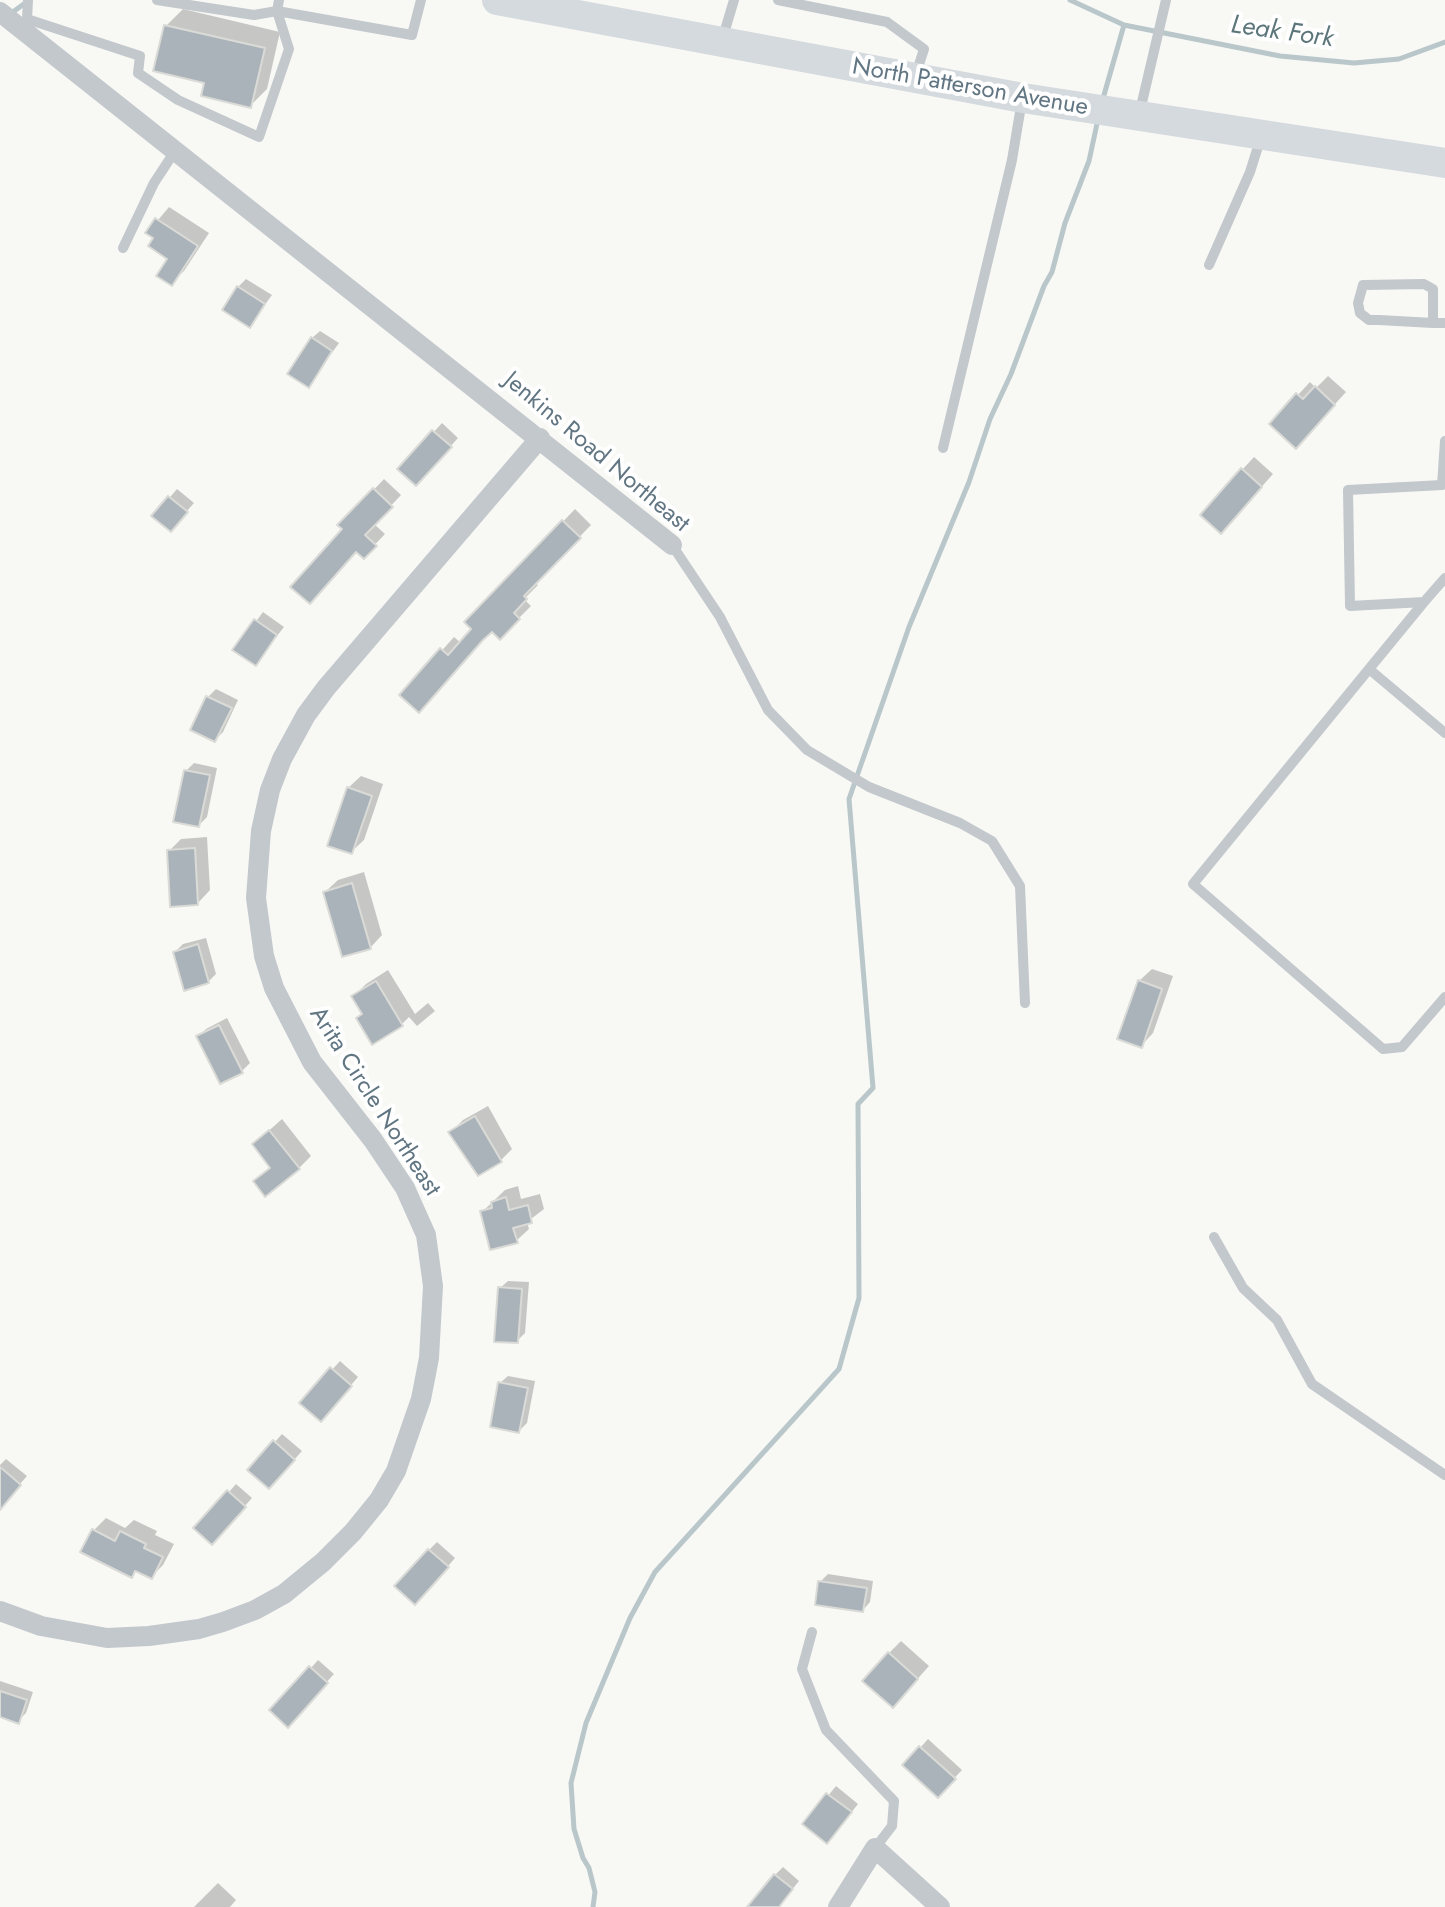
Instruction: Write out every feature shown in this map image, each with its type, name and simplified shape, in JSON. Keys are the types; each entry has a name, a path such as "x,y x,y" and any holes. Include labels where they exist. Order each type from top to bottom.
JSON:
{"main road":[{"name":"North Patterson Avenue","path":"497,0 534,3 722,42 1023,98 1445,163"}],"street":[{"name":"Jenkins Road Northeast","path":"0,12 24,24 175,151 672,545"},
{"name":"Arita Circle Northeast","path":"0,1611 41,1626 107,1638 149,1636 199,1629 223,1622 255,1610 284,1594 323,1562 379,1500 396,1471 421,1399 429,1358 433,1286 426,1235 405,1188 373,1140 312,1062 274,988 264,956 256,898 261,831 270,790 282,759 306,715 540,438"},
{"path":"838,1907 875,1848 940,1907"}],"lane":[{"path":"28,0 24,24 140,56 138,73 178,100 259,137 289,49 278,6"},
{"path":"157,0 254,15 278,6 412,35 421,0"},
{"path":"722,42 734,0"},
{"path":"778,0 887,22 924,49 914,79"},
{"path":"1138,116 1166,0"},
{"path":"943,448 1012,160 1023,98"},
{"path":"1209,265 1250,172 1261,135"},
{"path":"123,248 154,183 175,151"},
{"path":"1433,323 1433,289 1424,284 1363,285 1358,303 1360,313 1369,320 1433,323 1445,323"},
{"path":"1424,602 1350,606 1348,490 1442,485 1445,441"},
{"name":"Jenkins Road Northeast","path":"672,545 720,617 768,710 807,750 869,787 938,813 992,841 1020,886 1025,1003"},
{"path":"1445,578 1193,884 1383,1049 1402,1047 1445,997"},
{"path":"1369,669 1445,733"},
{"path":"1214,1237 1243,1288 1277,1320 1312,1384 1445,1475"},
{"path":"812,1632 802,1669 826,1730 894,1801 892,1826 875,1848"}],"building":[{"path":"164,25 265,48 251,108 201,96 204,83 153,71"},
{"path":"155,218 198,246 172,286 156,276 167,259 148,246 153,238 145,233"},
{"path":"237,286 265,304 250,328 222,310"},
{"path":"311,337 332,351 309,388 287,374"},
{"path":"1315,386 1335,405 1296,449 1269,424 1296,393 1303,399"},
{"path":"432,430 452,447 416,486 397,469"},
{"path":"1241,468 1262,487 1221,534 1200,515"},
{"path":"373,488 393,507 365,535 377,546 364,559 356,552 310,604 290,587 342,529 337,525"},
{"path":"168,496 188,512 171,532 151,516"},
{"path":"562,520 581,538 524,596 527,599 514,613 520,619 500,640 492,632 483,640 419,713 399,695 440,648 448,655 471,629 464,622"},
{"path":"254,619 277,635 256,666 232,650"},
{"path":"206,696 232,708 215,742 190,730"},
{"path":"184,770 210,775 199,827 173,822"},
{"path":"347,787 372,796 352,854 327,846"},
{"path":"195,848 198,905 170,907 167,850"},
{"path":"352,883 371,949 342,957 323,892"},
{"path":"198,944 209,983 184,991 173,952"},
{"path":"1138,980 1162,989 1142,1048 1117,1039"},
{"path":"376,981 403,1026 372,1045 356,1018 362,1014 351,996"},
{"path":"219,1025 243,1073 220,1084 196,1036"},
{"path":"475,1116 502,1162 478,1176 448,1132"},
{"path":"269,1130 300,1169 265,1197 253,1181 270,1168 252,1144"},
{"path":"506,1197 509,1210 528,1205 532,1223 513,1228 518,1243 490,1250 480,1211 492,1208 491,1202"},
{"path":"498,1287 522,1289 518,1343 494,1342"},
{"path":"330,1367 352,1386 321,1422 299,1403"},
{"path":"498,1382 528,1388 519,1433 490,1427"},
{"path":"273,1440 295,1460 269,1489 247,1470"},
{"path":"0,1467 21,1485 0,1510"},
{"path":"227,1490 246,1507 212,1545 193,1528"},
{"path":"92,1529 115,1541 120,1531 163,1557 152,1579 135,1571 132,1578 80,1552"},
{"path":"428,1549 449,1567 415,1605 394,1586"},
{"path":"818,1581 867,1588 863,1612 815,1605"},
{"path":"888,1652 918,1679 893,1708 862,1681"},
{"path":"309,1666 328,1683 288,1728 269,1710"},
{"path":"0,1691 27,1700 19,1724 0,1717"},
{"path":"919,1746 956,1779 938,1798 902,1765"},
{"path":"826,1793 852,1812 827,1844 802,1824"},
{"path":"774,1874 793,1889 779,1907 747,1907"}],"waterway":[{"name":"Leak Fork","path":"1070,0 1124,25 1280,56 1354,63 1399,59 1445,42"},
{"path":"10,14 28,1"},
{"path":"1102,102 1124,25"},
{"path":"593,1907 595,1892 574,1829 571,1783 586,1723 630,1618 655,1572 839,1369 859,1298 858,1104 873,1088 849,799 909,627 969,482 990,419 1052,272 1065,223 1089,161 1098,119"}]}
